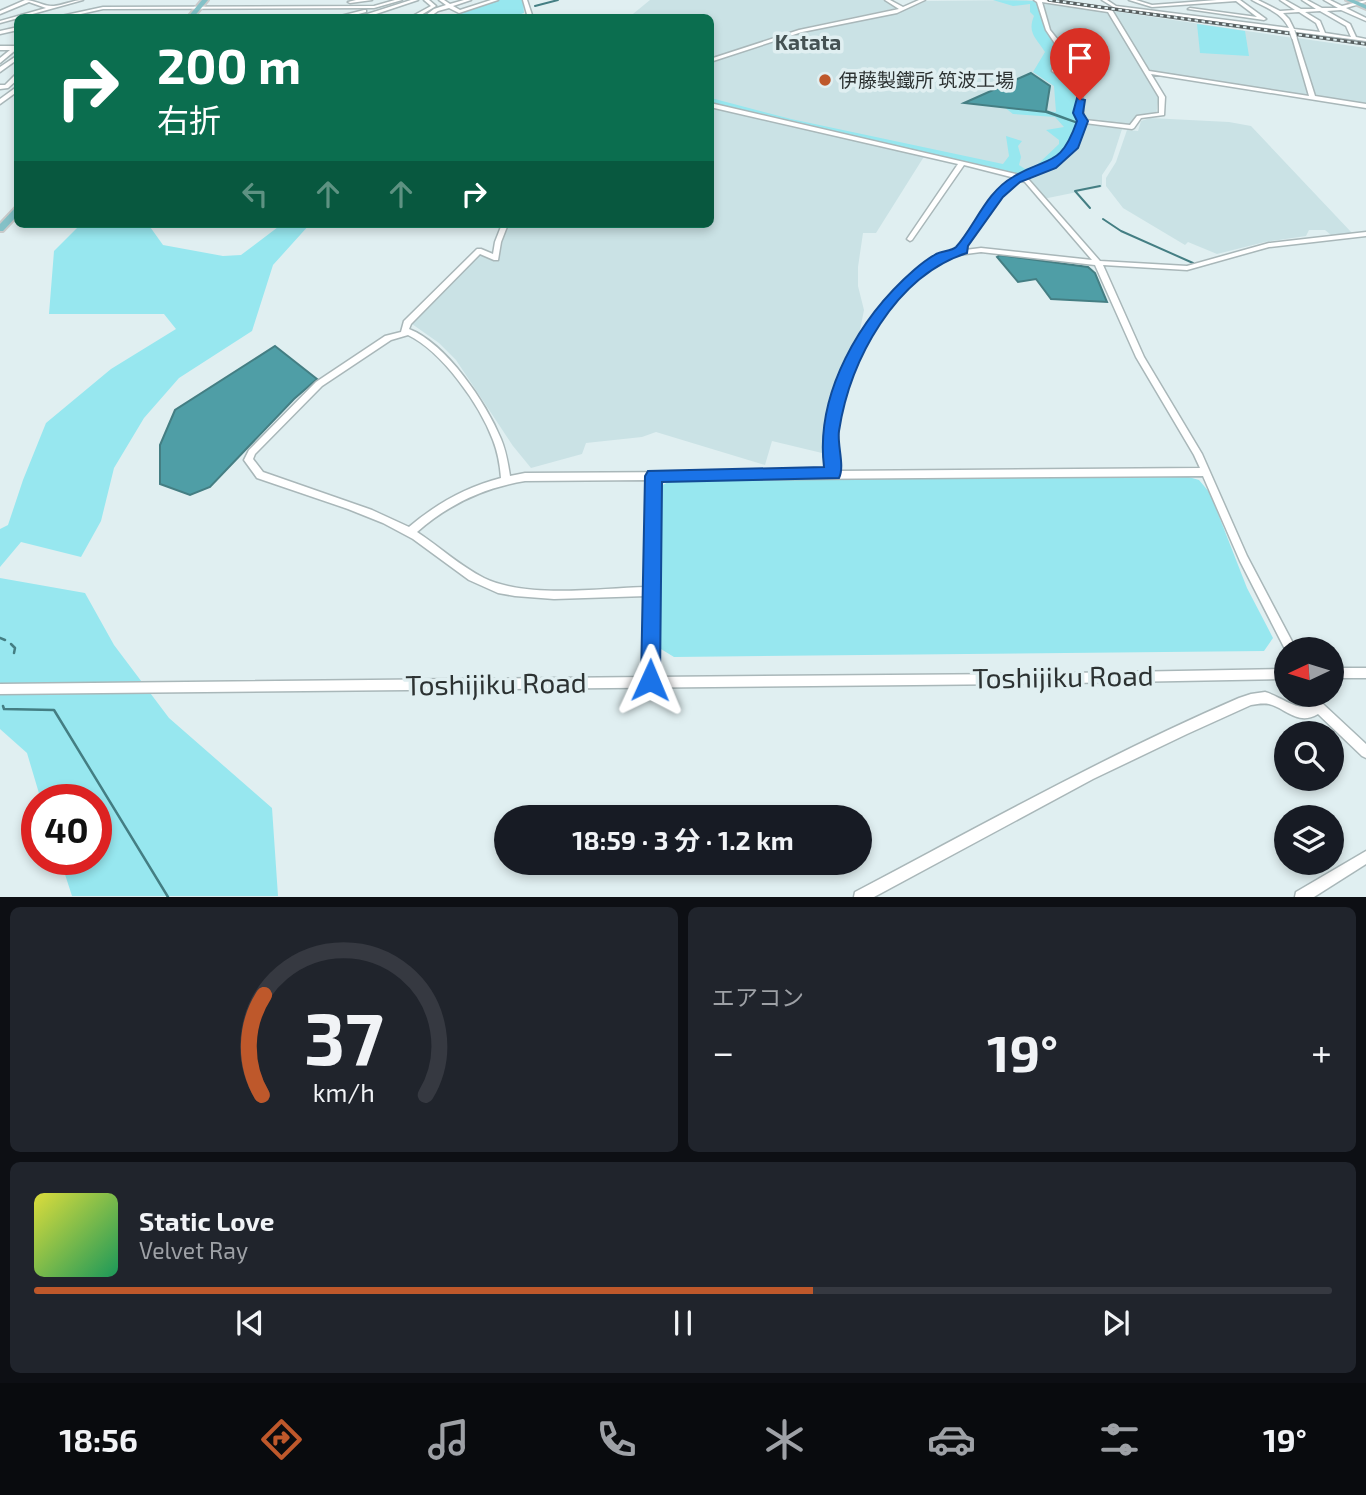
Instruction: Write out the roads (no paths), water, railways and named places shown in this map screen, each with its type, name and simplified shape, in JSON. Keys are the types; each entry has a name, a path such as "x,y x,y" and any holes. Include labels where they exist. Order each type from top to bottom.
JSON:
{"main road":[{"path":"193,14 205,0"},
{"path":"1349,0 1362,3"},
{"path":"0,229 14,214"}],"street":[{"path":"0,13 34,1 51,0"},
{"path":"29,14 81,0"},
{"path":"121,8 130,0"},
{"path":"172,8 179,0"},
{"path":"237,9 243,0"},
{"path":"262,8 268,0"},
{"path":"289,8 294,0"},
{"path":"304,0 303,2 367,0 364,8"},
{"path":"350,14 416,0"},
{"path":"441,0 459,12 496,0"},
{"path":"433,14 469,0"},
{"path":"887,0 903,9"},
{"path":"714,60 801,31 903,9 923,0"},
{"path":"1037,0 1110,11 1162,97 1162,114 1139,117 1132,127 1083,121 1078,113 1078,87 1054,68 1059,46 1048,30 1037,0"},
{"path":"1104,0 1115,7 1266,26 1293,33 1366,40"},
{"path":"1131,0 1152,6 1183,1 1237,0 1264,19 1266,26"},
{"path":"1254,0 1289,19 1313,98"},
{"path":"1282,0 1318,22 1323,34"},
{"path":"1304,0 1348,25 1354,38"},
{"path":"1326,0 1366,20"},
{"path":"34,1 50,8 54,14"},
{"path":"418,14 434,6 430,1"},
{"path":"1183,1 1190,9 1191,16"},
{"path":"373,14 400,2"},
{"path":"1279,12 1325,10 1362,3"},
{"path":"79,14 113,8 377,7"},
{"path":"107,14 113,8"},
{"path":"1190,9 1264,19"},
{"path":"384,10 389,14"},
{"path":"0,61 14,49"},
{"path":"0,70 14,59"},
{"path":"1147,72 1365,108"},
{"path":"714,106 1022,177 1098,263 1140,357 1206,472 1243,558 1285,637"},
{"path":"962,250 962,246 999,195 1022,177 1052,166 1060,159 1074,146 1083,121"},
{"path":"910,239 962,163"},
{"path":"405,332 407,323 479,251 496,258 503,228"},
{"path":"833,474 831,430 850,363 876,317 919,273 942,257 962,250 1098,263 1187,268 1269,245 1366,234"},
{"path":"506,480 496,437 479,406 445,360 414,333 405,332 388,338 312,390 252,452 248,460 260,475 352,506 410,533 471,577 499,589 531,593 652,591"},
{"path":"410,533 446,504 481,487 525,477 1206,472"},
{"path":"650,680 654,476"},
{"path":"1344,673 1366,673"},
{"name":"Toshijiku Road","path":"0,689 1274,674"},
{"path":"860,897 1158,740 1248,700 1269,698 1274,700"},
{"path":"1288,707 1309,713 1313,707"},
{"path":"1323,707 1366,752"},
{"path":"1301,897 1366,857"}],"waterway":[{"path":"535,6 558,0"},
{"path":"1090,208 1075,191 1100,186"},
{"path":"1103,219 1121,231 1193,263"},
{"path":"0,638 5,640"},
{"path":"11,644 15,648 14,653"},
{"path":"3,706 4,709 54,710 168,897"}],"railway":[{"path":"1049,0 1366,44"}],"place":[{"name":"伊藤製鐵所 筑波工場","path":"825,80"}],"district":[{"name":"Katata","path":"808,43"}]}
